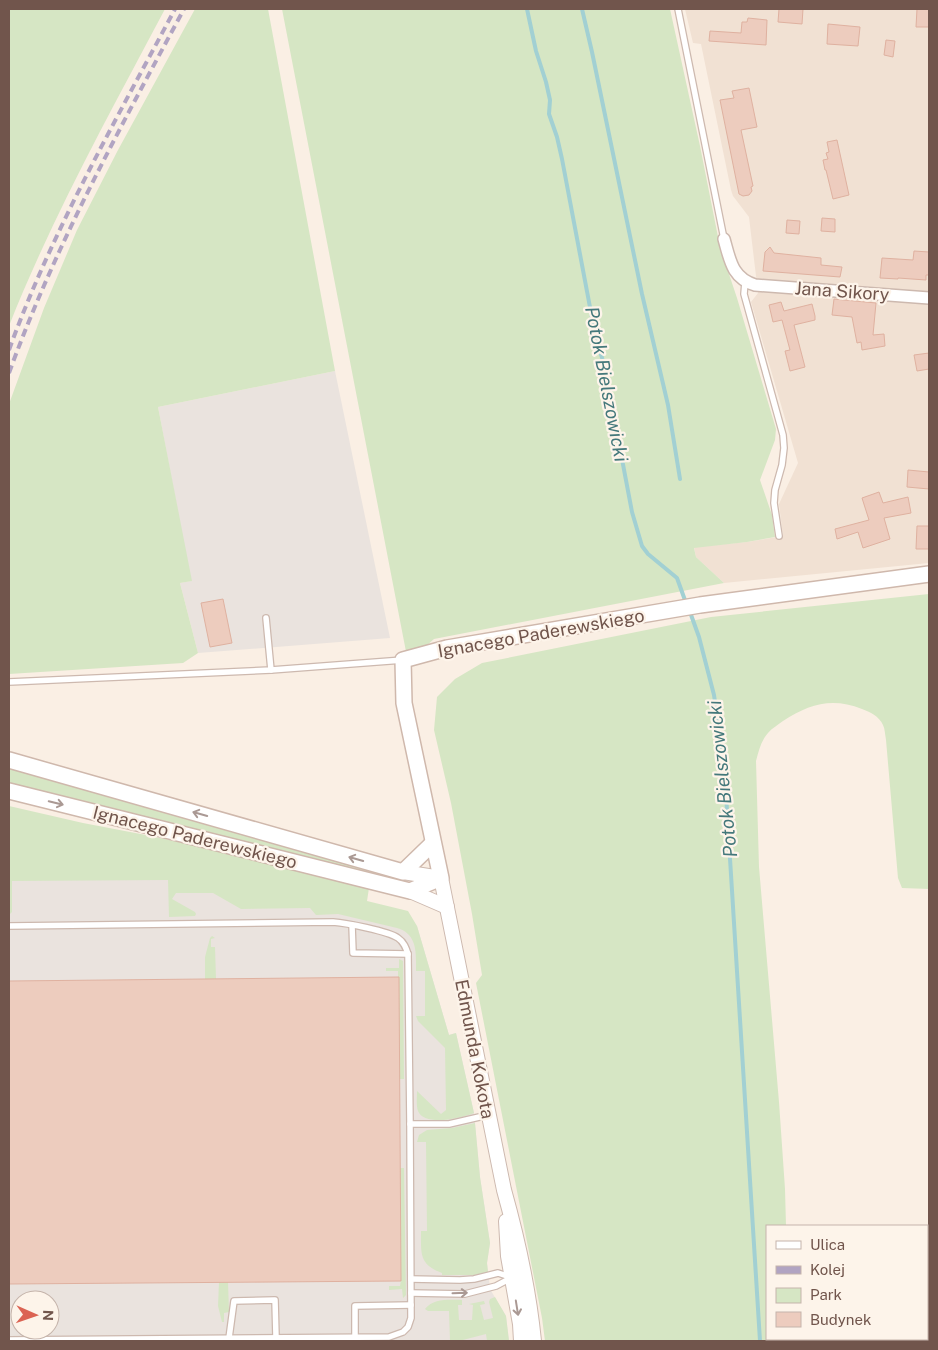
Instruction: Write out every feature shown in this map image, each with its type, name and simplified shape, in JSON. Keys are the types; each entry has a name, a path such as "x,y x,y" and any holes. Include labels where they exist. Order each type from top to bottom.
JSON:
{"main road":[{"name":"Ignacego Paderewskiego","path":"403,660 447,648 700,604 929,574"},
{"path":"403,660 404,703 441,878 410,891"},
{"name":"Ignacego Paderewskiego","path":"9,760 403,872"},
{"name":"Ignacego Paderewskiego","path":"9,791 410,891"},
{"path":"403,872 433,843"}],"street":[{"path":"724,239 730,260 739,276 750,283"},
{"name":"Jana Sikory","path":"750,283 929,298"},
{"path":"403,872 441,878 447,907"},
{"path":"410,891 447,907"},
{"name":"Edmunda Kokota","path":"447,907 488,1115 504,1190 515,1228 521,1341"},
{"name":"Edmunda Kokota","path":"504,1190 508,1256 518,1277 532,1317 534,1341"}],"lane":[{"path":"678,9 724,239"},
{"path":"750,283 744,294 783,436 782,465 775,490 774,502 779,536"},
{"path":"266,618 272,670"},
{"path":"9,682 272,670 403,660"},
{"path":"9,926 333,922 394,936 402,942 408,954 411,1279 411,1321 403,1332 389,1337 9,1340"},
{"path":"352,925 353,953 408,954"},
{"path":"410,1124 449,1124 488,1115"},
{"path":"498,1273 508,1256"},
{"path":"411,1279 474,1279 498,1273 518,1277"},
{"path":"411,1293 465,1294 496,1286 518,1277"},
{"path":"229,1338 234,1301 276,1300 276,1337"},
{"path":"355,1338 354,1306 411,1305"}],"shaded area":[{"path":"685,9 929,9 929,563 724,583 696,557 694,547 747,542 783,536 779,504 798,463 751,302 758,293 749,217 733,196 731,190 701,44 693,43"},
{"path":"335,371 390,638 198,653 180,583 191,581 158,407"},
{"path":"9,845 417,926 449,1035 456,1033 474,1113 480,1177 490,1243 487,1263 490,1289 506,1316 509,1341 9,1341"}],"green space":[{"path":"9,9 165,9 63,205 9,326"},
{"path":"195,9 268,9 335,371 158,407 192,581 180,583 198,653 183,663 9,674 9,404 44,308 77,230 118,150"},
{"path":"282,9 670,9 720,247 776,429 775,440 760,480 772,515 775,537 694,548 696,557 724,583 434,639 408,662"},
{"path":"929,594 929,889 902,888 898,878 886,740 884,727 879,719 851,705 841,703 821,704 802,710 770,731 762,742 756,761 759,867 779,1102 786,1225 766,1225 766,1340 790,1341 545,1341 476,983 482,975 472,914 451,803 434,730 437,697 455,679 482,663 711,617"},
{"path":"9,765 374,871 373,875 9,784"},
{"path":"9,806 206,848 369,888 367,901 408,911 417,926 449,1035 456,1033 474,1113 453,1119 435,1120 422,1116 418,1111 417,1091 441,1114 446,1110 445,1048 418,1021 416,1016 425,1016 425,971 416,971 414,945 409,935 404,931 338,914 316,915 310,908 241,909 213,893 176,893 172,899 196,914 195,916 169,917 168,880 12,881 12,912 10,914"},
{"path":"212,936 215,938 211,939 211,947 215,947 216,979 205,979 205,957 210,938"},
{"path":"399,959 403,961 404,1079 399,1079 398,971 386,971 386,968 399,968"},
{"path":"475,1123 480,1177 490,1243 487,1263 488,1272 474,1275 442,1275 442,1273 434,1270 425,1262 422,1252 421,1231 427,1231 426,1142 417,1142 419,1135 427,1130 452,1128"},
{"path":"400,1168 404,1168 406,1295 403,1298 402,1289 389,1290 389,1286 400,1286 401,1280"},
{"path":"219,1282 228,1282 229,1312 224,1313 224,1322 222,1322 218,1306"},
{"path":"495,1297 506,1316 509,1341 487,1341 486,1334 459,1341 450,1341 449,1311 428,1311 425,1309 437,1301 462,1300 462,1305 458,1305 459,1320 472,1320 473,1305 469,1304 484,1301 485,1304 480,1305 484,1320 493,1318 489,1302 490,1299"}],"building":[{"path":"779,9 803,9 802,24 778,22"},
{"path":"917,9 929,9 929,27 916,27"},
{"path":"748,18 767,20 766,45 709,41 710,31 741,33 742,22 747,22"},
{"path":"828,24 860,27 858,46 827,44"},
{"path":"886,40 895,41 893,57 884,55"},
{"path":"749,88 757,127 741,130 753,186 749,195 743,196 739,194 720,100 734,98 732,91"},
{"path":"837,140 849,195 833,199 823,160 828,159 826,153 829,152 827,142"},
{"path":"822,218 835,219 835,232 821,231"},
{"path":"787,220 800,221 799,234 786,233"},
{"path":"770,247 774,253 821,258 821,265 842,267 840,277 763,271 765,252"},
{"path":"914,251 929,252 929,275 926,275 926,280 880,278 882,258 913,260"},
{"path":"834,299 876,303 873,335 884,334 885,346 862,350 861,342 857,343 852,317 832,315"},
{"path":"781,302 784,311 812,304 815,316 815,320 794,325 805,367 790,371 785,351 790,350 782,320 773,322 769,305"},
{"path":"929,353 929,369 917,371 914,355"},
{"path":"908,470 929,472 929,489 907,487"},
{"path":"879,492 883,503 908,497 911,513 884,518 890,539 863,548 858,532 837,539 835,529 869,520 862,498"},
{"path":"917,526 929,526 929,549 916,549"},
{"path":"223,599 232,643 210,647 201,603"},
{"path":"399,977 401,1281 9,1284 9,981"}],"waterway":[{"name":"Potok Bielszowicki","path":"527,9 536,51 550,100 549,114 562,159 596,339 604,364 632,512 642,546 648,554 677,578 686,603"},
{"path":"582,9 642,294 668,405 680,479"},
{"name":"Potok Bielszowicki","path":"690,612 699,637 714,695 724,762 760,1341"}],"railway":[{"path":"9,350 26,306 65,219 175,9"},
{"path":"9,373 27,326 68,233 184,9"}]}
